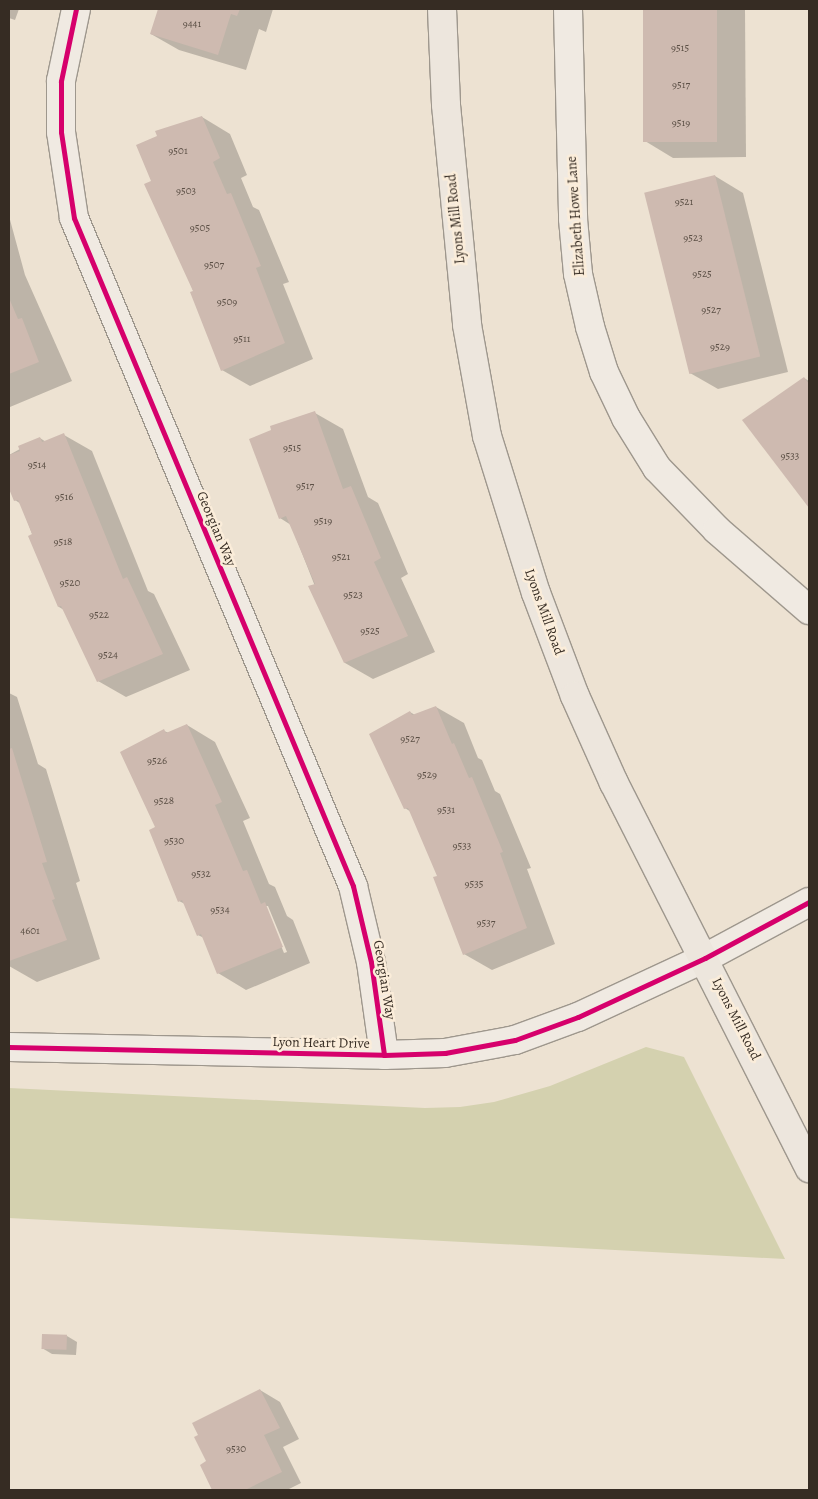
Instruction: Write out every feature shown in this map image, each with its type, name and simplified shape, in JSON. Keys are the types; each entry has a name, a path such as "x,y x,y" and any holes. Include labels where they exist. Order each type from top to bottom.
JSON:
{"main road":[{"name":"Lyons Mill Road","path":"442,9 456,226 467,325 487,436 536,593 575,696 614,783 705,958 809,1168"}],"street":[{"name":"Georgian Way","path":"76,9 61,81 61,132 74,218 352,886 371,962 384,1055"},
{"name":"Elizabeth Howe Lane","path":"568,9 576,256 590,327 604,372 626,418 657,468 717,530 809,610"},
{"name":"Lyon Heart Drive","path":"9,1047 384,1055 445,1052 515,1040 578,1016 705,958 809,902"}],"shaded area":[{"path":"646,1047 684,1057 785,1259 9,1218 9,1088 425,1108 460,1107 494,1102 550,1086"}],"building":[{"path":"158,9 240,9 237,16 231,14 218,55 150,34"},
{"path":"643,9 717,9 717,142 643,142"},
{"path":"202,116 220,158 213,162 227,194 231,193 261,266 256,268 285,343 221,371 190,292 193,291 144,184 151,181 136,145 157,136 155,131"},
{"path":"715,175 760,356 689,374 644,193"},
{"path":"9,298 18,319 22,318 39,362 9,374"},
{"path":"804,377 809,384 809,508 742,420"},
{"path":"315,411 343,489 351,486 381,558 374,562 408,636 344,663 308,586 315,584 286,516 279,519 249,439 271,430 270,426"},
{"path":"64,433 123,579 127,577 163,654 97,682 61,606 58,607 28,536 32,534 18,500 14,501 9,489 9,455 20,451 18,446 40,437 42,442"},
{"path":"436,706 469,778 472,777 503,852 500,853 527,928 463,955 433,877 437,876 408,808 404,809 369,734 410,711 412,715"},
{"path":"187,724 222,802 215,805 243,871 247,870 261,904 265,902 283,947 217,974 201,934 197,936 182,900 178,902 149,830 155,827 120,752 164,729 166,733"},
{"path":"12,748 47,862 42,863 55,899 52,900 67,940 9,961 9,749"},
{"path":"42,1334 67,1335 66,1350 41,1349"},
{"path":"260,1389 280,1428 264,1435 282,1472 245,1490 212,1490 200,1465 206,1461 194,1437 198,1435 192,1423"}],"cycle path":[{"path":"76,9 61,81 61,132 74,218 353,886 371,962 384,1055"},
{"path":"9,1047 384,1055 445,1053 515,1040 578,1017 705,958 809,902"}]}
